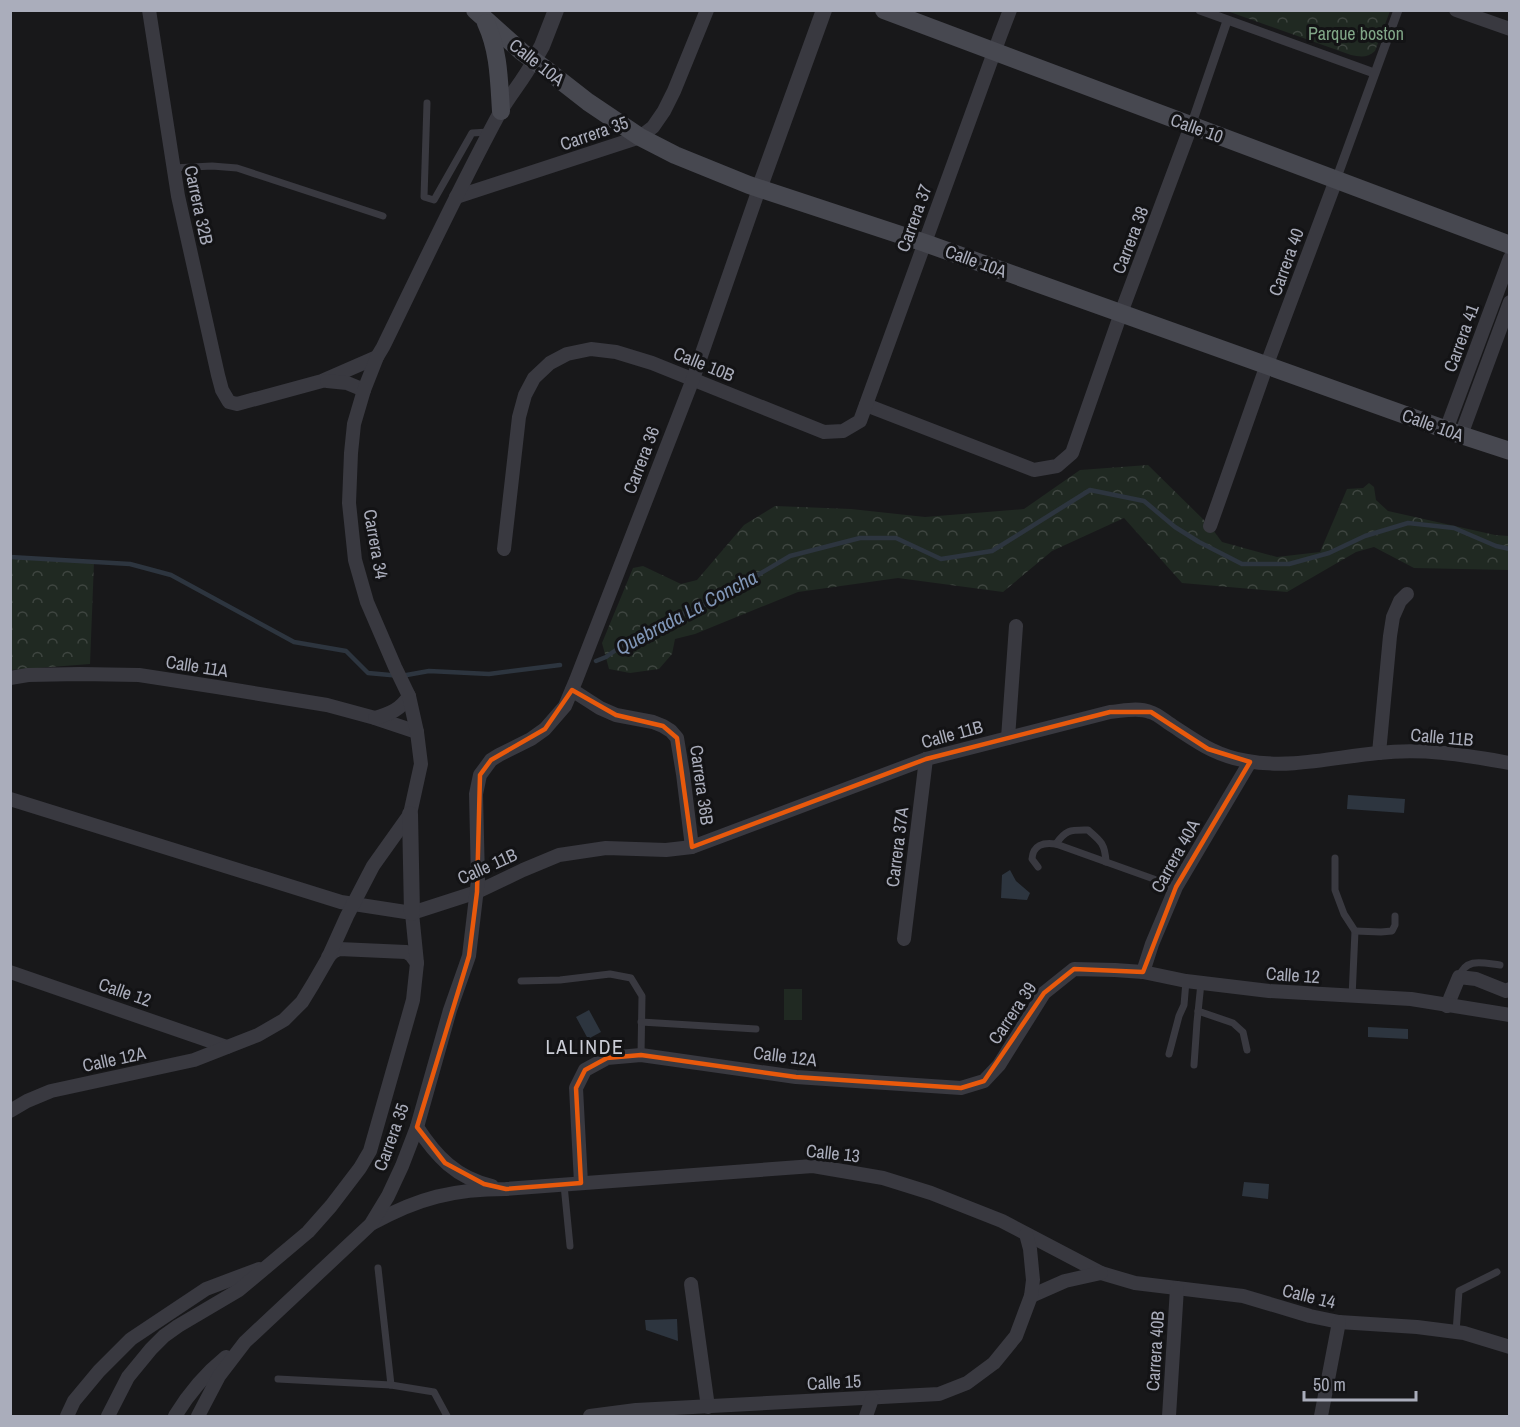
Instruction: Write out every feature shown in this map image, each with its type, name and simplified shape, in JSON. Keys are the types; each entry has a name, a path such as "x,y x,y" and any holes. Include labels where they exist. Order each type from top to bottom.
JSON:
{"main road":[{"name":"Calle 10","path":"884,10 1509,245"},
{"name":"Calle 10A","path":"479,14 522,52 588,102 640,137 675,155 759,189 925,243 1509,451"},
{"path":"479,14 490,33 496,51 501,111"}],"street":[{"name":"Carrera 32B","path":"149,10 173,168 222,390 229,402 237,404 322,381"},
{"name":"Carrera 34","path":"227,1047 258,1035 285,1020 302,1002 328,958 373,866 410,814 421,764 417,732 407,691 367,602 355,560 349,503 354,424 377,357 501,111 525,77 542,46 556,10"},
{"name":"Carrera 35","path":"456,197 640,137 653,127 664,111 708,10"},
{"name":"Carrera 36","path":"477,892 476,794 480,775 491,760 520,746 545,729 565,706 693,379 824,10"},
{"name":"Carrera 37","path":"843,430 860,421 1010,10"},
{"path":"1200,10 1374,73"},
{"name":"Carrera 40","path":"1210,526 1398,10"},
{"path":"1456,10 1509,29"},
{"name":"Carrera 38","path":"866,405 1034,470 1057,466 1072,453 1227,21"},
{"name":"Carrera 41","path":"1454,433 1509,258"},
{"name":"Carrera 41","path":"1454,433 1509,302"},
{"name":"Calle 10B","path":"504,549 519,417 525,395 534,378 550,363 567,354 591,349 616,352 652,363 824,432 843,430"},
{"path":"322,381 377,357"},
{"path":"322,381 346,383 364,390"},
{"path":"1379,753 1393,617 1407,594"},
{"path":"1008,738 1016,626"},
{"name":"Calle 11A","path":"10,678 80,674 139,675 316,704 375,717 417,732"},
{"name":"Carrera 36B","path":"572,690 600,708 616,715 663,726 677,738 692,847"},
{"path":"375,717 385,716 396,710 405,702 407,691"},
{"name":"Calle 11B","path":"10,799 341,902 412,913 477,892 559,855 606,848 666,850 692,847 926,759 1110,712 1133,709 1151,712 1208,749 1229,758 1250,762 1273,764 1416,750 1460,754 1509,764"},
{"name":"Carrera 37A","path":"904,939 926,759"},
{"name":"Carrera 40A","path":"1143,972 1176,887 1250,762"},
{"path":"410,814 412,913 417,963"},
{"name":"Carrera 35","path":"175,1416 184,1401 208,1372 245,1342 371,1224 388,1196 417,1127 450,1010 469,956 477,892"},
{"path":"328,958 339,949 406,952 417,963"},
{"name":"Carrera 35","path":"108,1416 128,1377 164,1336 238,1290 308,1232 360,1168 370,1151 412,1000 417,963"},
{"name":"Calle 12","path":"1074,969 1143,972 1186,981 1269,992 1411,999 1509,1016"},
{"name":"Carrera 39","path":"984,1081 999,1065 1044,993 1074,969"},
{"name":"Calle 12","path":"10,972 227,1047"},
{"path":"1447,1006 1459,977 1476,979 1506,991 1509,989"},
{"name":"Calle 12A","path":"10,1111 51,1091 194,1060 227,1047"},
{"name":"Calle 12A","path":"581,1184 576,1088 585,1070 607,1058 641,1055 807,1078 961,1088 984,1081"},
{"name":"Calle 13","path":"417,1127 430,1147 445,1163 484,1184 506,1189"},
{"name":"Calle 13","path":"371,1224 396,1210 422,1200 477,1189 581,1184 813,1166 883,1178 931,1193 1002,1221 1101,1273"},
{"name":"Calle 15","path":"590,1416 636,1410 939,1394 967,1383 994,1364 1016,1336 1031,1296 1032,1264 1026,1234"},
{"name":"Carrera 35","path":"67,1416 71,1406 99,1371 131,1339 206,1289 267,1267"},
{"path":"1031,1296 1065,1281 1101,1273"},
{"name":"Calle 14","path":"1101,1273 1135,1283 1243,1296 1339,1322 1456,1332 1509,1347"},
{"path":"691,1284 708,1407"},
{"name":"Carrera 40B","path":"1168,1416 1177,1288"},
{"path":"1321,1416 1339,1322"},
{"name":"Carrera 35","path":"198,1416 219,1376 245,1342"},
{"path":"866,1416 872,1399"}],"lane":[{"path":"427,103 424,197 434,200 472,133 490,132"},
{"path":"173,168 212,166 237,168 383,216"},
{"path":"1056,844 1062,834 1072,830 1088,830 1100,840 1105,849 1106,862"},
{"path":"1038,867 1032,859 1033,853 1039,845 1047,842 1176,887"},
{"path":"1335,858 1335,890 1344,914 1355,931 1352,997"},
{"path":"1355,931 1392,931 1395,916"},
{"path":"1459,977 1462,969 1469,964 1477,962 1500,965"},
{"path":"521,981 560,980 610,974 630,978 642,996 641,1055"},
{"path":"1169,1054 1184,1005 1186,981"},
{"path":"1194,1065 1201,983"},
{"path":"1198,1011 1233,1023 1242,1032 1247,1050"},
{"path":"641,1022 756,1029"},
{"path":"564,1185 570,1246"},
{"path":"378,1268 391,1384"},
{"path":"1456,1332 1459,1291 1497,1272"},
{"path":"278,1379 391,1384 434,1392 447,1416"}],"highlighted area":[{"path":"572,690 616,715 663,726 677,738 692,847 926,759 1110,712 1151,712 1208,749 1250,762 1176,887 1143,972 1074,969 1044,993 984,1081 961,1088 796,1077 641,1055 607,1058 585,1070 576,1088 581,1183 506,1189 484,1184 445,1163 417,1127 469,956 477,892 480,775 491,760 545,729"}],"green space":[{"name":"Parque boston","path":"1227,11 1390,11 1375,51 1370,55 1361,56 1351,55"},
{"path":"1148,465 1210,526 1222,542 1277,557 1320,552 1347,489 1363,488 1369,483 1374,487 1376,500 1388,511 1495,535 1509,536 1509,570 1414,568 1374,547 1356,552 1287,592 1182,583 1124,518 1052,551 1003,592 898,578 798,592 695,634 675,639 672,654 659,669 630,673 609,669 602,643 633,568 643,566 681,584 697,580 744,525 775,506 851,509 925,517 1024,509 1080,470"},
{"path":"10,558 94,562 90,664 11,670"},
{"path":"784,989 802,989 802,1020 784,1020"}],"shaded area":[{"path":"1348,795 1405,799 1404,813 1347,809"},
{"path":"1010,870 1016,881 1030,893 1027,900 1001,898 1002,875"},
{"path":"589,1010 601,1032 588,1039 576,1017"},
{"path":"1368,1027 1408,1029 1408,1039 1368,1037"},
{"path":"1244,1182 1269,1184 1268,1199 1242,1196"},
{"path":"677,1319 678,1341 646,1330 645,1320"}],"waterway":[{"name":"Quebrada La Concha","path":"596,661 606,657 644,630 712,602 790,556 860,538 896,538 941,559 992,551 1090,490 1144,501 1175,527 1242,564 1289,564 1329,553 1365,536 1408,523 1454,528 1496,546 1510,549"},
{"name":"Quebrada La Concha","path":"10,557 130,564 171,575 294,642 346,651 368,673 401,676 429,671 489,674 560,665"}],"district":[{"name":"LALINDE","path":"585,1046"}]}
